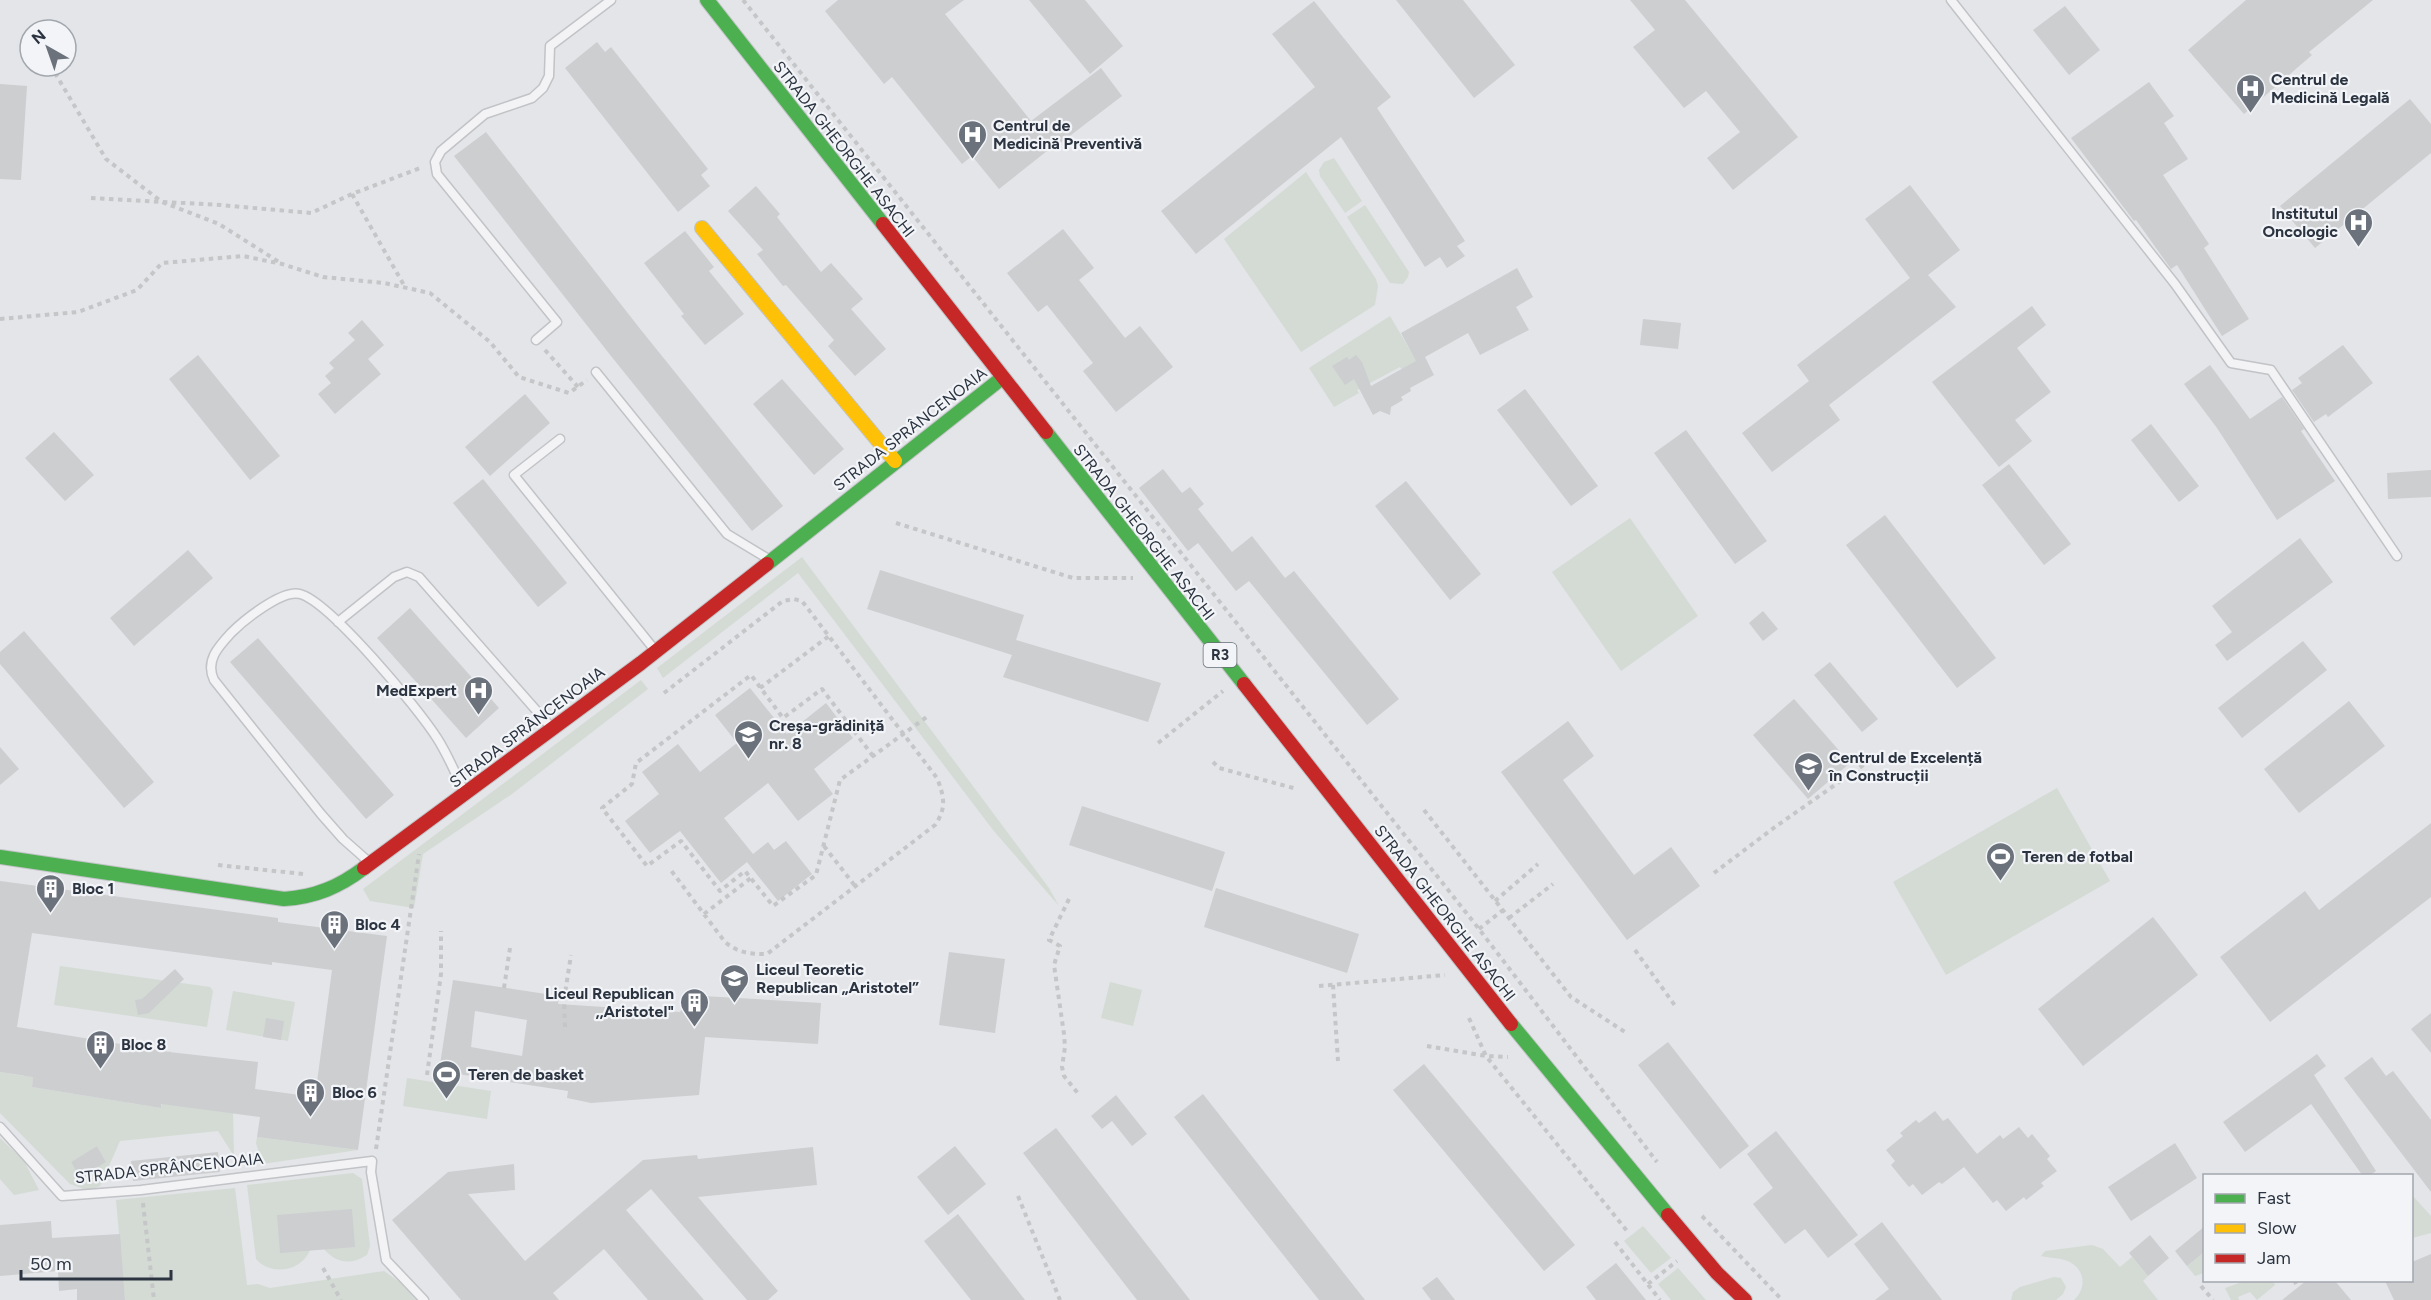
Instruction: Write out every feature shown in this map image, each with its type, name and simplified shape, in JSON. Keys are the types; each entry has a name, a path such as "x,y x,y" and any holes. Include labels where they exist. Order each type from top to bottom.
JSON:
{"main road":[{"name":"STRADA GHEORGHE ASACHI","path":"706,0 1560,1086 1717,1273 1745,1300"},
{"path":"702,228 895,461"},
{"name":"STRADA SPRÂNCENOAIA","path":"0,857 284,899 309,898 326,892 371,864 656,651 1002,378"}],"lane":[{"path":"536,340 557,322 437,174 435,162 441,151 484,114 532,98 543,88 549,76 550,46 611,0"},
{"path":"1951,0 2175,284 2231,363 2271,370 2397,556"},
{"path":"597,372 727,534 770,560"},
{"path":"560,439 514,475 656,651"},
{"path":"338,622 394,577 407,572 419,577 552,729"},
{"path":"371,864 343,839 301,790 225,695 210,672 216,649 237,627 278,598 292,593 300,594 316,602 356,640 436,736 465,794"},
{"name":"STRADA SPRÂNCENOAIA","path":"0,1127 62,1196 141,1190 373,1159"},
{"path":"373,1159 371,1172 386,1260 424,1300"}],"path":[{"path":"743,0 1479,929 1661,1167"},
{"path":"59,78 106,159 162,202 219,224 282,264"},
{"path":"91,198 311,213 352,194 435,162"},
{"path":"352,194 406,288"},
{"path":"0,319 78,312 137,290 162,263 243,256 282,264 323,278 384,283 430,293 490,342 519,377 569,393 597,372"},
{"path":"536,340 578,387"},
{"path":"896,523 1073,578 1136,578"},
{"path":"664,693 783,601 794,599 802,601 937,778 945,803 942,814 935,825 767,954 752,954 735,950 725,942 670,869"},
{"path":"760,688 829,636"},
{"path":"873,756 822,689 783,718 751,675 636,763 632,784 602,808 647,866 681,841 720,891 746,871 773,906 816,875 840,780 873,756 903,734 928,716"},
{"path":"1158,744 1238,679"},
{"path":"1714,873 1872,759"},
{"path":"1213,762 1219,768 1303,790"},
{"path":"1424,810 1571,997 1625,1032"},
{"path":"373,1159 420,856 415,846"},
{"path":"823,846 855,886"},
{"path":"1495,901 1538,864"},
{"path":"217,865 307,874"},
{"path":"704,914 751,878"},
{"path":"1509,918 1553,884"},
{"path":"1069,899 1049,940 1060,946 1054,965 1064,1034 1062,1072 1080,1096"},
{"path":"1479,929 1503,910"},
{"path":"427,1075 441,974 441,931"},
{"path":"504,988 510,948"},
{"path":"1635,950 1676,1007"},
{"path":"565,1027 564,1000 571,955"},
{"path":"1319,986 1450,974 1469,970"},
{"path":"1333,985 1338,1061"},
{"path":"1469,1017 1486,1056 1627,1232"},
{"path":"1427,1046 1486,1056 1515,1057"},
{"path":"141,1190 154,1300"},
{"path":"1018,1196 1060,1300"},
{"path":"1700,1214 1782,1300"},
{"path":"1615,1242 1660,1300"},
{"path":"1647,1284 1678,1261"},
{"path":"323,1268 341,1300"},
{"path":"2295,1282 2298,1287"},
{"path":"2201,1286 2213,1300"}],"shaded area":[{"path":"1334,158 1362,201 1345,213 1320,176 1319,170 1324,162"},
{"path":"1306,172 1376,279 1378,286 1375,305 1301,352 1224,239"},
{"path":"1365,205 1409,272 1403,284 1390,283 1347,217"},
{"path":"1390,316 1417,362 1403,371 1400,367 1357,390 1359,393 1334,407 1309,368"},
{"path":"1630,518 1698,616 1621,671 1552,572"},
{"path":"802,557 1049,888 1059,906 993,830 798,573 663,678 657,668"},
{"path":"641,680 648,689 512,794 423,854 414,908 370,901 363,889"},
{"name":"Teren de fotbal","path":"2057,788 2110,881 1946,975 1893,882"},
{"path":"60,966 210,987 213,991 207,1027 54,1005"},
{"path":"1110,982 1142,990 1133,1026 1101,1018"},
{"path":"233,991 295,1002 288,1041 226,1030"},
{"path":"32,1029 39,1031 32,1087 161,1108 169,1051 171,1052 164,1104 233,1113 234,1156 218,1131 120,1141 100,1186 89,1191 70,1184 0,1113 0,1072 24,1076","holes":["97,1146 106,1162 80,1177 71,1162"]},
{"name":"Teren de basket","path":"407,1078 491,1091 487,1119 403,1106"},
{"path":"257,1137 358,1150 262,1164 256,1143"},
{"path":"0,1138 24,1161 39,1190 14,1195 0,1179"},
{"path":"353,1173 362,1179 370,1246 367,1255 355,1260 344,1261 334,1258 324,1249 310,1250 300,1263 285,1269 270,1268 256,1259 247,1185"},
{"path":"235,1188 247,1285 258,1284 270,1288 384,1271 401,1283 416,1300 125,1300 116,1200"},
{"path":"2413,1196 2431,1216 2431,1233 2413,1238"},
{"path":"1643,1226 1671,1258 1651,1273 1624,1241"},
{"path":"2092,1245 2103,1249 2120,1267 2132,1257 2148,1276 2143,1281 2158,1300 2074,1300 2082,1286 2079,1270 2067,1261 2041,1256 2045,1251"},
{"path":"2203,1252 2203,1273 2195,1276 2187,1266"},
{"path":"1678,1268 1706,1300 1671,1300 1658,1284"},
{"path":"2054,1277 2061,1278 2066,1287 2063,1294 2056,1300 2011,1300 2013,1292 2020,1287"},
{"path":"2242,1282 2274,1282 2275,1285 2257,1300 2250,1292 2238,1297 2239,1300 2231,1300 2225,1288"}],"building":[{"path":"838,0 964,0 945,14 1031,121 1101,68 1122,96 999,189 972,156 962,164 892,77 884,84 825,11"},
{"path":"1029,0 1085,0 1123,46 1090,74"},
{"path":"1396,0 1463,0 1515,65 1474,98"},
{"path":"1630,0 1685,0 1798,137 1733,190 1707,158 1740,132 1706,91 1684,108 1633,47 1655,30"},
{"path":"2246,0 2373,0 2309,52 2312,55 2244,114 2188,50"},
{"path":"1314,1 1391,97 1377,108 1465,241 1457,246 1465,256 1447,268 1440,257 1425,267 1341,137 1196,254 1161,211 1315,87 1272,34"},
{"path":"2065,6 2100,50 2069,75 2033,30"},
{"path":"597,42 605,52 611,47 708,169 701,175 710,186 678,212 565,68"},
{"path":"2149,82 2174,116 2164,123 2188,159 2163,175 2209,244 2204,248 2249,319 2222,336 2177,265 2171,269 2136,220 2134,221 2071,138"},
{"path":"0,84 27,86 21,180 0,179"},
{"path":"2410,99 2431,124 2431,153 2315,248 2280,206"},
{"path":"486,132 783,506 752,531 454,156"},
{"path":"1910,185 1960,250 1928,275 1956,307 1829,405 1840,420 1772,472 1742,433 1809,381 1797,365 1910,278 1865,219"},
{"path":"756,186 780,214 777,217 821,272 831,263 863,299 851,309 886,349 855,376 828,346 834,340 786,285 783,286 757,254 763,250 728,211"},
{"path":"1063,229 1094,268 1079,280 1125,338 1140,326 1173,367 1116,412 1083,371 1093,363 1047,305 1038,312 1007,273"},
{"path":"685,231 714,267 709,271 744,314 705,345 681,316 684,314 644,263"},
{"path":"1517,268 1533,297 1516,307 1529,330 1480,355 1468,333 1425,357 1434,375 1410,388 1411,391 1401,397 1403,400 1391,407 1390,415 1380,411 1373,415 1354,379 1345,385 1332,366 1347,357 1349,360 1356,355 1362,362 1371,386 1416,361 1401,333"},
{"path":"2032,306 2046,325 2017,348 2051,392 2015,420 2032,441 1999,467 1932,382"},
{"path":"1643,319 1681,323 1678,349 1640,345"},
{"path":"362,320 384,345 368,359 381,374 335,414 318,394 331,383 325,376 334,368 329,363 355,340 348,333"},
{"path":"2343,345 2373,383 2328,417 2326,414 2314,422 2292,390 2302,383 2298,378"},
{"path":"198,355 280,456 250,480 169,379"},
{"path":"2210,365 2250,419 2282,397 2304,429 2301,431 2335,481 2277,520 2217,428 2184,384"},
{"path":"782,379 844,449 814,475 753,404"},
{"path":"1525,389 1598,486 1571,506 1497,410"},
{"path":"525,394 550,423 490,476 465,447"},
{"path":"2151,424 2199,486 2179,502 2131,440"},
{"path":"1686,430 1767,541 1735,564 1654,453"},
{"path":"54,432 94,475 65,501 25,458"},
{"path":"2009,464 2071,544 2044,565 1982,485"},
{"path":"1163,469 1182,493 1190,487 1204,504 1198,509 1232,552 1252,536 1285,578 1294,571 1399,699 1367,725 1249,581 1236,591 1198,543 1188,551 1139,488"},
{"path":"2431,470 2431,497 2388,499 2387,473"},
{"path":"483,479 567,583 538,607 453,503"},
{"path":"1406,481 1481,574 1450,600 1375,506"},
{"path":"1885,515 1996,658 1957,688 1846,545"},
{"path":"2300,538 2333,582 2227,661 2215,645 2232,632 2212,606"},
{"path":"188,550 213,578 134,646 110,618"},
{"path":"880,570 1024,615 1016,640 1161,683 1148,722 1003,677 1012,655 867,609"},
{"path":"410,608 499,708 466,738 377,638"},
{"path":"1763,611 1778,629 1763,641 1749,623"},
{"path":"24,631 154,782 124,808 0,664 0,652"},
{"path":"258,638 394,795 366,819 230,662"},
{"path":"2303,641 2327,670 2242,738 2218,708"},
{"path":"1830,662 1878,719 1862,732 1814,675"},
{"path":"750,688 787,734 826,703 853,738 814,769 833,794 798,821 768,783 724,818 753,854 768,842 774,850 786,841 812,874 778,901 747,862 721,883 680,831 650,853 625,821 659,794 642,772 678,744 700,772 737,743 715,715"},
{"path":"1794,699 1850,763 1808,799 1753,735"},
{"path":"2349,701 2385,746 2299,813 2264,769"},
{"path":"1568,721 1594,756 1563,780 1634,875 1671,847 1700,886 1627,940 1501,772"},
{"path":"0,747 19,769 0,785"},
{"path":"1082,806 1225,852 1212,891 1069,845"},
{"path":"2431,823 2431,897 2270,1022 2220,957 2305,891 2319,910"},
{"path":"0,881 278,918 278,922 387,936 358,1150 257,1137 260,1117 161,1104 161,1108 32,1087 33,1077 0,1072","holes":["32,933 272,965 272,962 332,970 315,1097 255,1089 258,1062 169,1052 17,1027"]},
{"path":"1216,888 1359,934 1347,973 1204,927"},
{"path":"2153,917 2198,975 2083,1066 2038,1009"},
{"path":"949,952 1005,959 995,1033 939,1025"},
{"path":"175,969 184,979 149,1013 138,1015 135,1000 142,999"},
{"path":"453,980 559,996 558,1004 680,1012 688,1001 703,996 821,1003 818,1044 705,1037 699,1095 591,1103 567,1098 568,1091 439,1071","holes":["475,1011 527,1020 522,1056 471,1047"]},
{"path":"2431,1013 2431,1053 2411,1029"},
{"path":"266,1018 284,1021 281,1040 263,1037"},
{"path":"1668,1042 1749,1146 1720,1169 1638,1065"},
{"path":"2317,1054 2326,1066 2314,1075 2376,1171 2372,1174 2362,1174 2311,1104 2245,1152 2223,1122"},
{"path":"2372,1057 2386,1076 2393,1071 2431,1120 2431,1192 2344,1078"},
{"path":"1424,1064 1575,1245 1544,1271 1393,1090"},
{"path":"1203,1094 1365,1300 1319,1300 1174,1117"},
{"path":"1116,1095 1147,1134 1132,1146 1112,1121 1102,1129 1091,1116"},
{"path":"1935,1111 1943,1121 1948,1118 1977,1154 2000,1135 2003,1139 2019,1127 2028,1138 2032,1134 2050,1156 2047,1159 2057,1171 2041,1183 2044,1186 2026,1200 2024,1197 2006,1211 1997,1200 1993,1203 1964,1167 1942,1184 1939,1182 1922,1195 1913,1184 1909,1187 1891,1165 1895,1161 1886,1150 1903,1136 1900,1133 1916,1120 1919,1123"},
{"path":"1056,1128 1190,1300 1137,1300 1023,1153"},
{"path":"1776,1131 1858,1235 1828,1258 1805,1229 1785,1244 1753,1204 1773,1188 1747,1154"},
{"path":"2175,1143 2197,1178 2131,1221 2108,1187"},
{"path":"97,1146 106,1162 80,1178 71,1162"},
{"path":"955,1146 986,1184 948,1215 917,1177"},
{"path":"813,1147 817,1185 698,1197 778,1291 768,1300 747,1300 651,1189 626,1210 704,1300 648,1300 604,1249 553,1293 559,1300 461,1300 392,1220 448,1172 514,1164 515,1190 468,1194 525,1261 643,1160 697,1155 698,1159"},
{"path":"218,1152 220,1172 133,1181 131,1161"},
{"path":"352,1209 355,1247 280,1253 277,1215"},
{"path":"958,1214 1025,1300 971,1300 924,1241"},
{"path":"51,1221 52,1238 120,1234 125,1300 77,1300 77,1289 59,1291 58,1271 0,1276 0,1225"},
{"path":"1882,1222 1942,1300 1875,1300 1889,1289 1854,1244"},
{"path":"2203,1228 2203,1253 2187,1266 2175,1251"},
{"path":"2150,1235 2169,1258 2148,1276 2129,1253"},
{"path":"2431,1254 2431,1300 2394,1300 2385,1282 2413,1282 2413,1262"},
{"path":"1616,1263 1646,1300 1596,1300 1586,1287"},
{"path":"1437,1277 1455,1300 1431,1300 1422,1288"},
{"path":"2305,1282 2336,1282 2351,1300 2282,1300"}],"traffic: fast":[{"path":"707,0 883,224"},
{"path":"767,564 1002,378"},
{"path":"1046,432 1244,684"},
{"path":"0,857 284,899 326,890 364,868"},
{"path":"1511,1024 1668,1215"}],"traffic: slow":[{"path":"702,228 895,461"}],"traffic: jam":[{"path":"883,224 1046,432"},
{"path":"364,868 641,663 767,564"},
{"path":"1244,684 1511,1024"},
{"path":"1668,1215 1717,1273 1745,1300"}],"place":[{"name":"Centrul de Medicină Legală","path":"2250,114"},
{"name":"Centrul de Medicină Preventivă","path":"972,160"},
{"name":"Institutul Oncologic","path":"2359,248"},
{"name":"MedExpert","path":"478,716"},
{"name":"Creșa-grădiniță nr. 8","path":"748,760"},
{"name":"Centrul de Excelență în Construcții","path":"1808,792"},
{"name":"Teren de fotbal","path":"2001,882"},
{"name":"Bloc 1","path":"51,914"},
{"name":"Bloc 4","path":"334,950"},
{"name":"Liceul Teoretic Republican „Aristotel”","path":"735,1004"},
{"name":"Liceul Republican ,,Aristotel\"","path":"695,1028"},
{"name":"Bloc 8","path":"100,1070"},
{"name":"Teren de basket","path":"447,1100"},
{"name":"Bloc 6","path":"311,1118"}]}
